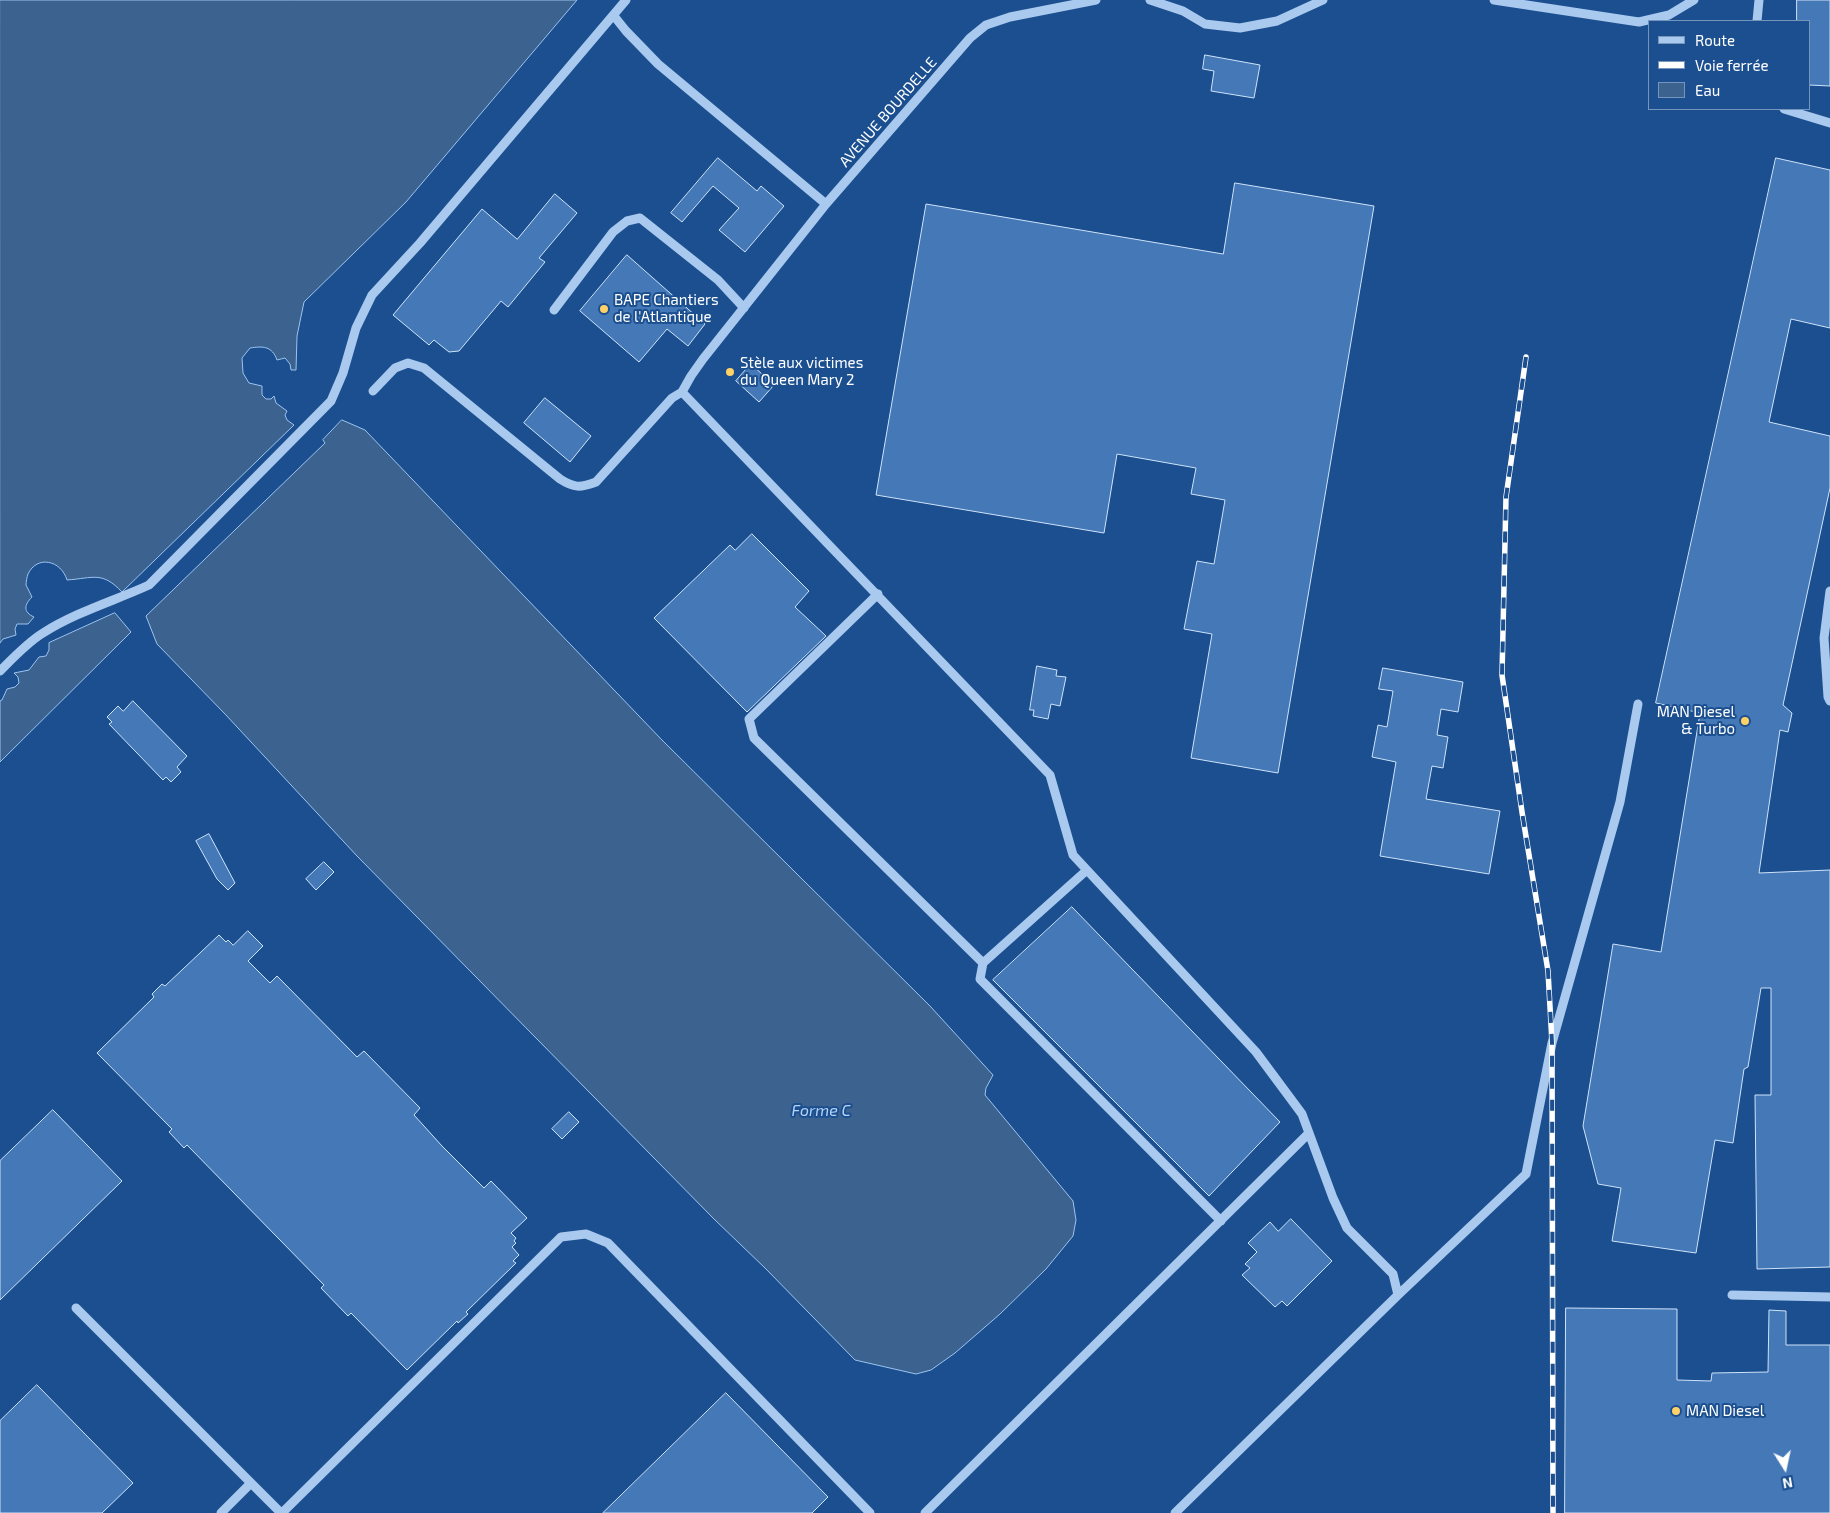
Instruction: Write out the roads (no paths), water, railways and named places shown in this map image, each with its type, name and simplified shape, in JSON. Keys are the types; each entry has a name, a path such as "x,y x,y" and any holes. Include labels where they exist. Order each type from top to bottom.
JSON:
{"street":[{"path":"0,671 41,634 71,617 117,600 149,585 331,401 343,373 356,328 372,295 420,243 626,0"},
{"name":"AVENUE BOURDELLE","path":"373,391 395,368 408,363 424,368 560,479 572,486 586,486 596,482 672,398 682,392 691,376 826,204 970,38 986,25 1010,17 1096,0"},
{"path":"1150,0 1183,11 1205,24 1240,28 1277,21 1323,0"},
{"path":"1494,0 1639,22 1669,15 1694,0"},
{"path":"1756,20 1759,0"},
{"path":"614,16 626,32 658,64 826,204"},
{"path":"1787,110 1830,124"},
{"path":"554,310 613,232 627,221 640,218 718,280 744,308"},
{"path":"682,392 1050,775 1073,855 1256,1052 1302,1114 1333,1198 1347,1228 1393,1274 1398,1295"},
{"path":"1830,591 1824,638 1830,700"},
{"path":"878,594 749,718 754,738 983,963"},
{"path":"1175,1513 1398,1295 1526,1174 1552,1043 1620,802 1638,704"},
{"path":"1086,870 983,963 980,979 1221,1221"},
{"path":"925,1513 1309,1133"},
{"path":"76,1308 281,1513 562,1237 586,1234 608,1243 870,1513"},
{"path":"1732,1295 1830,1297"},
{"path":"221,1513 251,1483"}],"water":[{"path":"0,0 577,0 406,202 304,302 297,336 296,370 291,370 290,364 285,358 277,360 275,355 266,348 250,348 242,358 243,373 249,383 262,386 262,395 266,399 271,399 274,396 276,403 287,411 285,415 287,420 294,425 122,592 103,578 91,577 67,580 60,568 54,564 43,562 37,564 28,574 26,584 32,597 27,603 26,611 34,617 28,624 17,624 15,629 16,635 3,639 0,643"},
{"name":"Forme C","path":"342,420 365,430 662,740 930,1006 993,1075 986,1088 985,1095 1073,1201 1076,1220 1073,1236 1046,1269 1000,1314 955,1353 931,1370 916,1374 855,1360 357,856 157,644 146,616 325,443 323,440"},
{"path":"115,613 131,632 0,762 0,701 7,689 15,687 19,683 18,677 14,673 29,670 39,657 46,656 49,650 49,643"}],"railway":[{"path":"1526,357 1506,497 1502,675 1548,971 1552,1043 1553,1513"}],"place":[{"name":"BAPE Chantiers de l'Atlantique","path":"604,309"},
{"name":"Stèle aux victimes du Queen Mary 2","path":"730,372"},
{"name":"MAN Diesel & Turbo","path":"1745,721"},
{"name":"MAN Diesel","path":"1676,1411"}]}
